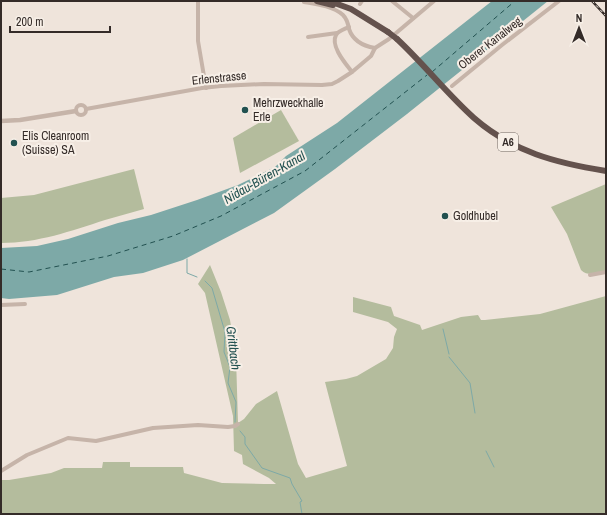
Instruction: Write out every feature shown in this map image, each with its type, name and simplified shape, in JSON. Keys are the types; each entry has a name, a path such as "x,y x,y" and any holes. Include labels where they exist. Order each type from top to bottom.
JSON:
{"highway":[{"name":"A6","path":"317,1 364,17"},
{"name":"A6","path":"329,1 351,9 388,32 408,50 450,94 482,124 499,137 517,147 541,157 557,162 606,171"}],"street":[{"path":"198,1 198,41 206,88"},
{"path":"392,1 414,18"},
{"name":"Erlenstrasse","path":"86,109 206,88 238,85 326,85 338,81 352,72 371,56 375,48 389,39 434,1"},
{"name":"Oberer Kanalweg","path":"452,86 559,1"},
{"path":"304,2 321,5 340,12 345,18 352,36 359,43 375,48"},
{"path":"308,37 338,33 349,27"},
{"path":"338,33 335,38 337,48 341,58 352,72"},
{"path":"1,121 20,120 76,111 77,107 80,106 83,106 86,109 82,115 78,115 76,111"},
{"path":"590,275 606,272"},
{"path":"1,305 24,304"},
{"path":"1,471 27,455 68,438 96,441 109,440 153,428 198,425 222,427 235,425"}],"green space":[{"path":"281,110 299,141 240,173 233,138"},
{"path":"134,169 144,209 54,236 28,241 1,243 1,198 34,195"},
{"path":"606,184 606,272 593,274 587,273 581,270 567,234 551,207"},
{"path":"210,265 230,320 236,357 238,423 244,419 256,404 277,391 298,464 306,478 347,466 325,382 357,376 386,359 393,348 394,337 397,329 388,322 353,312 353,297 391,307 394,316 420,325 422,330 461,317 478,315 481,320 485,320 540,314 606,296 606,514 1,514 1,480 51,473 64,468 102,468 103,462 130,462 130,467 183,467 184,473 222,483 276,484 269,478 243,464 242,455 234,451 233,416 205,293 198,284"}],"water":[{"name":"Nidau-Büren-Kanal","path":"492,1 548,1 407,114 274,213 183,260 143,273 114,277 57,295 9,299 1,298 1,248 37,246 68,239 118,223 151,215 238,185 275,167 286,156 337,123"}],"waterway":[{"path":"187,259 187,273 197,277"},
{"name":"Grittbach","path":"205,281 212,288 225,332 224,352 230,367 228,383 236,402 235,422"},
{"path":"443,329 449,354"},
{"path":"449,357 470,383 475,413"},
{"name":"Grittbach","path":"240,431 245,437 245,444 262,468 290,478 302,501 300,502 302,514"},
{"path":"486,451 494,467"}],"ferry route":[{"path":"432,72 515,1"},
{"path":"1,269 29,272 108,256 173,236 221,216 305,171 427,75"}],"railway":[{"path":"592,1 606,16"}],"place":[{"name":"Mehrzweckhalle Erle","path":"245,110"},
{"name":"Elis Cleanroom (Suisse) SA","path":"14,143"},
{"name":"Goldhubel","path":"445,216"}]}
